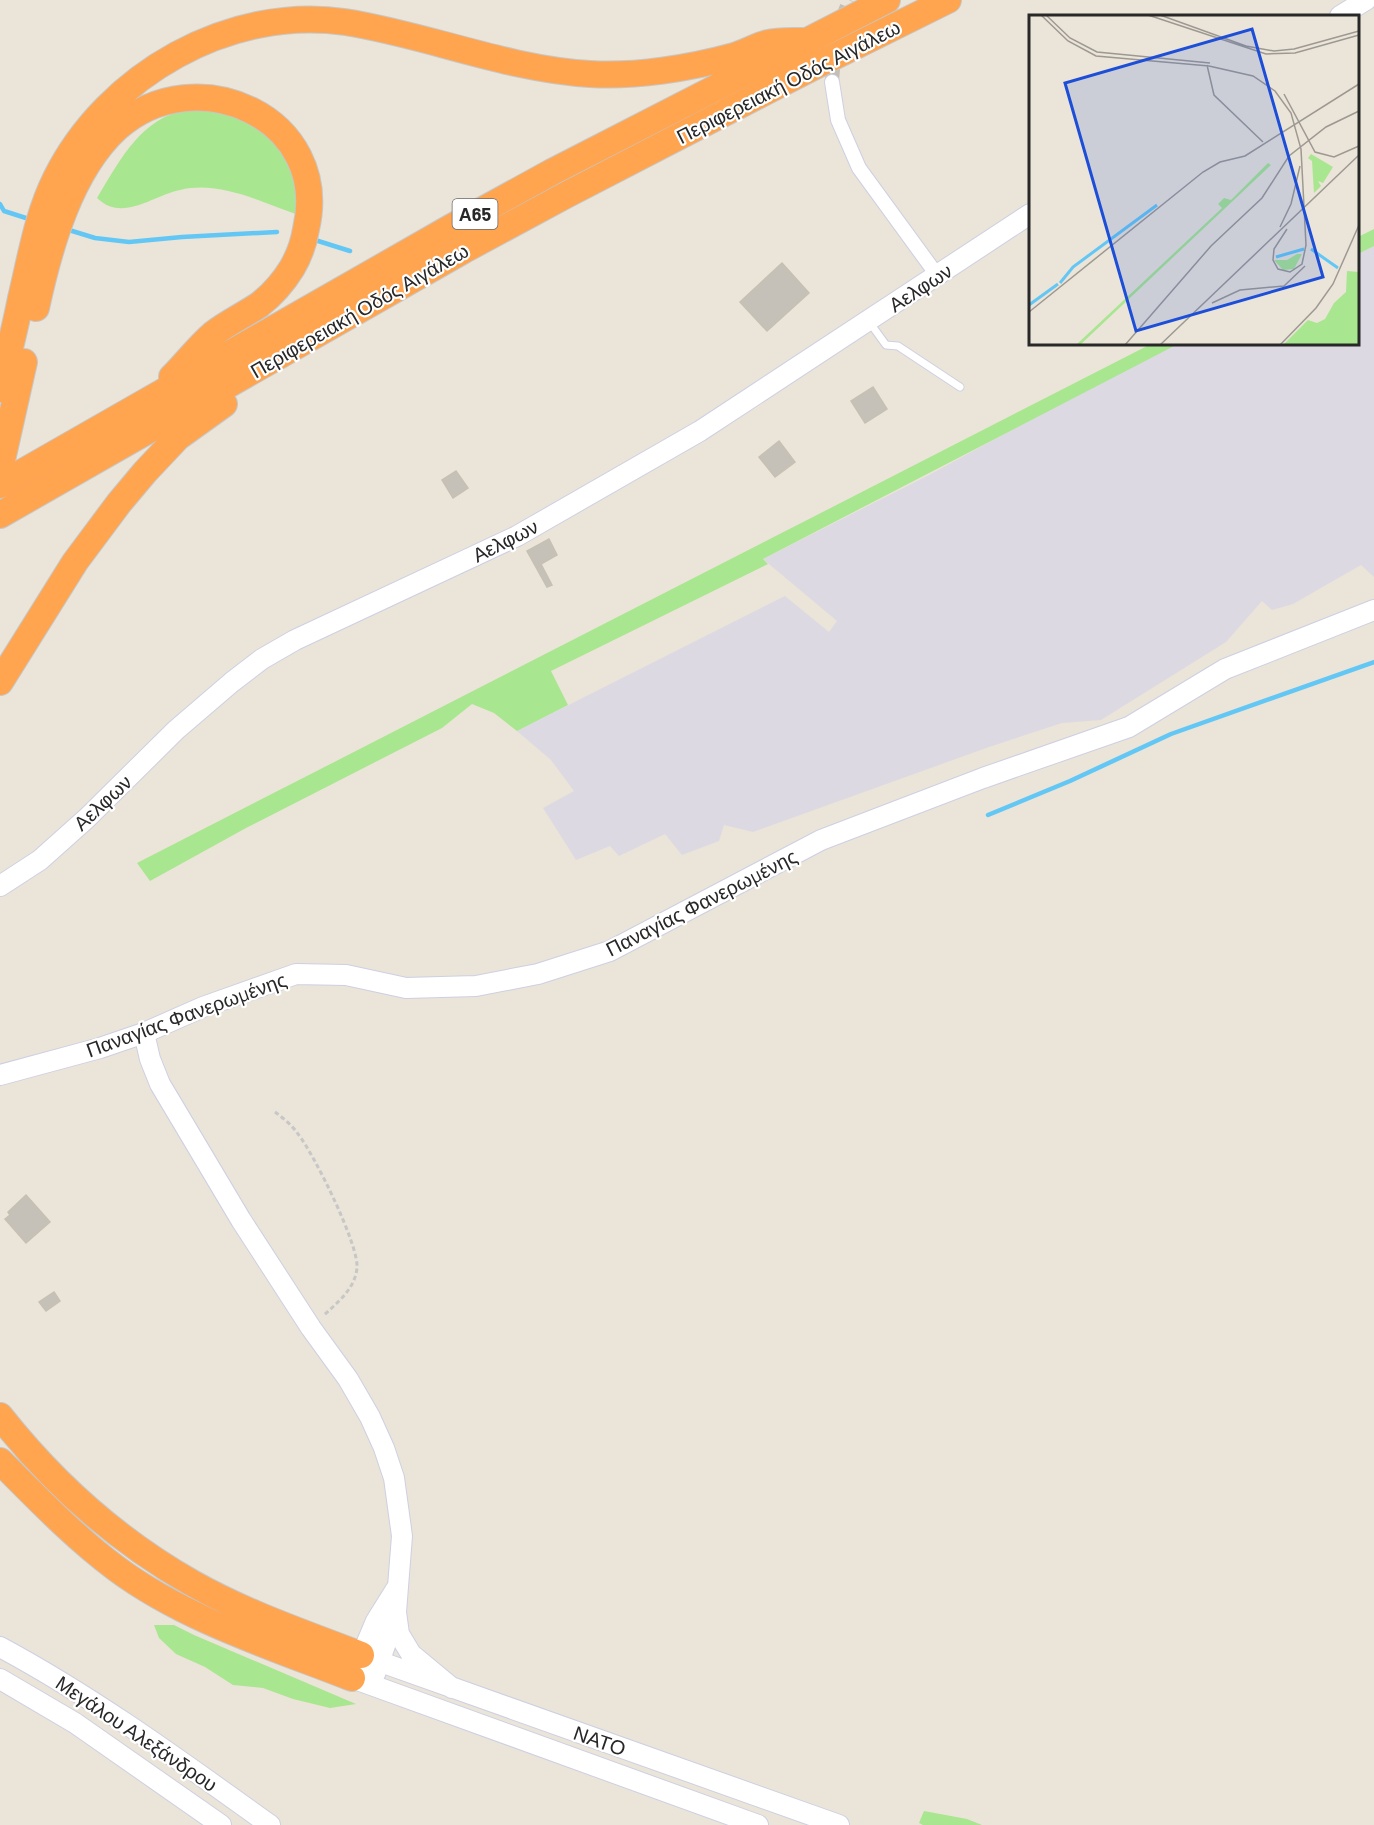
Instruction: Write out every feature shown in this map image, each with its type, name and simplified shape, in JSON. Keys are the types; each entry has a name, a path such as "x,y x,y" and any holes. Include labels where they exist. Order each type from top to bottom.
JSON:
{"highway":[{"name":"Περιφερειακή Οδός Αιγάλεω","path":"0,485 552,172 888,0"},
{"name":"Περιφερειακή Οδός Αιγάλεω","path":"0,514 454,255 819,64 948,0"},
{"path":"0,389 43,207 71,151 110,104 139,79 175,56 221,35 280,20 342,22 409,34 543,70 592,74 649,73 734,56 771,42 805,41"},
{"path":"0,469 47,264 79,177 102,145 131,117 156,104 184,99 213,98 254,111 270,121 291,142 305,169 310,192 310,215 304,241 293,266 277,288 260,304 213,334 151,399"},
{"path":"0,682 75,562 126,495 178,437 233,398 261,365"},
{"path":"0,1416 19,1440 83,1506 134,1547 204,1589 258,1614 370,1658"},
{"path":"0,1461 66,1528 118,1570 180,1608 361,1682"}],"main road":[{"path":"1342,15 1366,0"},
{"name":"Αελφων","path":"0,886 40,860 87,818 202,706 262,659 295,640 517,536 700,431 1029,215"},
{"name":"Παναγίας Φανερωμένης","path":"0,1075 100,1048 144,1033 203,1007 296,974 346,975 406,987 476,986 538,974 610,951 821,840 983,778 1130,727 1226,669 1374,610"},
{"path":"144,1033 150,1059 160,1084 241,1220 311,1328 348,1379 370,1417 394,1478 400,1509 402,1536 396,1623 404,1644 420,1664 452,1688"},
{"path":"370,1658 376,1621 397,1588"},
{"path":"361,1682 370,1658 396,1612"},
{"name":"Μεγάλου Αλεξάνδρου","path":"0,1647 48,1672 91,1700 270,1825"},
{"name":"ΝΑΤΟ","path":"370,1658 839,1825"},
{"name":"Μεγάλου Αλεξάνδρου","path":"0,1678 75,1723 221,1825"},
{"name":"ΝΑΤΟ","path":"361,1682 758,1825"}],"street":[{"path":"832,82 838,120 859,168 937,275"}],"lane":[{"path":"868,321 886,345 898,346 960,387"}],"path":[{"path":"275,1112 288,1122 305,1143 341,1216 356,1253 357,1268 346,1294 311,1328"}],"shaded area":[{"path":"1374,246 1374,577 1361,565 1293,604 1272,610 1262,601 1226,642 1101,720 1062,723 753,832 724,825 719,841 682,855 665,834 619,856 610,846 576,860 543,808 574,791 551,760 517,731 785,596 829,632 837,621 763,559 1176,345 1359,345 1359,254"}],"green space":[{"path":"206,109 245,121 267,134 276,143 291,166 301,216 241,194 210,188 180,190 127,208 109,206 97,198 121,159 151,125 178,112"},
{"path":"1374,229 1374,246 1359,254 1359,236"},
{"path":"1149,345 1176,345 763,559 768,564 551,671 568,705 517,731 494,713 472,704 442,728 246,828 150,881 137,863"},
{"path":"154,1625 174,1625 356,1704 330,1708 293,1699 263,1688 233,1685 205,1667 176,1654 159,1638"},
{"path":"924,1811 967,1819 982,1825 923,1825 919,1823"}],"building":[{"path":"782,263 809,293 767,331 740,302"},
{"path":"873,387 887,409 865,423 851,401"},
{"path":"779,441 795,462 775,477 759,457"},
{"path":"456,471 468,488 453,498 442,480"},
{"path":"549,539 557,555 541,564 552,585 547,587 527,551"},
{"path":"26,1195 50,1222 26,1243 5,1219 10,1215 8,1212"},
{"path":"54,1292 60,1301 46,1311 39,1302"}],"waterway":[{"path":"0,204 4,211 29,219"},
{"path":"69,230 95,238 129,242 277,232"},
{"path":"315,240 350,251"},
{"path":"988,815 1070,781 1171,734 1374,662"}],"tunnel":[{"path":"832,82 837,40 850,0"}]}
